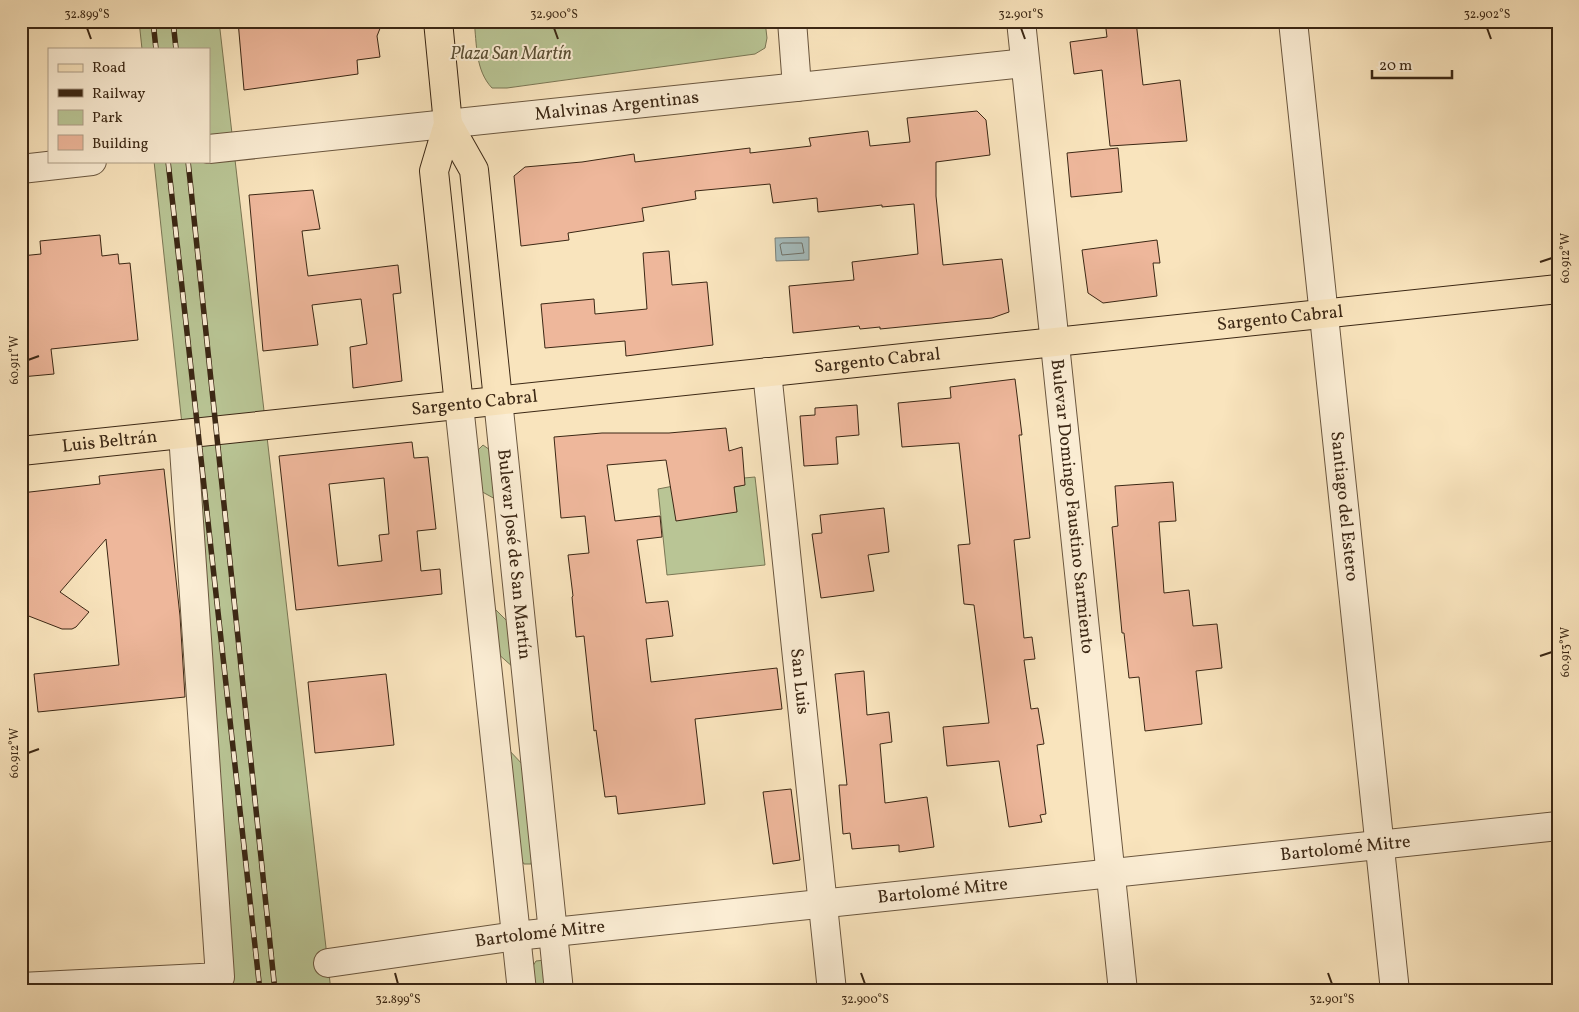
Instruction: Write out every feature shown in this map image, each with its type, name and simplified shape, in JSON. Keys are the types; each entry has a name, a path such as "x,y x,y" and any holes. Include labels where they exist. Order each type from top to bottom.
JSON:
{"main road":[{"name":"Bulevar José de San Martín","path":"438,21 448,124 434,171 459,404"},
{"name":"Bulevar José de San Martín","path":"448,124 474,170 498,400"},
{"name":"Sargento Cabral","path":"191,433 1558,289"},
{"name":"Luis Beltrán","path":"21,451 191,433"}],"street":[{"path":"792,21 798,87"},
{"name":"Bulevar Domingo Faustino Sarmiento","path":"1021,21 1123,991"},
{"name":"Santiago del Estero","path":"1293,21 1395,991"},
{"name":"Malvinas Argentinas","path":"210,149 1025,63"},
{"path":"21,169 83,162"},
{"name":"San Luis","path":"766,372 832,991"},
{"name":"Bulevar José de San Martín","path":"498,400 559,991"},
{"name":"Bulevar José de San Martín","path":"459,404 522,991"},
{"path":"21,987 220,977 191,433"},
{"name":"Bartolomé Mitre","path":"328,963 516,936 1558,826"}],"green space":[{"path":"139,21 219,21 331,991 221,991 183,434 154,162 210,162 210,48 142,48"},
{"name":"Plaza San Martín","path":"474,21 765,21 767,38 765,48 755,54 507,88 492,88 482,73"},
{"path":"483,445 490,450 497,500 477,489 476,452"},
{"path":"755,477 765,565 667,575 658,489 689,483 737,512 734,487 744,485 744,478"},
{"path":"491,605 510,624 514,668 496,652"},
{"path":"507,748 525,767 533,854 531,864 524,864 519,856"},
{"path":"545,960 551,991 534,991 531,969 536,961"}],"water":[{"path":"809,237 809,260 776,261 775,238"}],"building":[{"path":"238,21 383,21 377,36 380,57 357,60 358,74 244,90"},
{"path":"1105,21 1136,21 1143,85 1180,80 1187,141 1110,146 1102,70 1074,74 1070,42 1107,37"},
{"path":"977,111 986,120 990,155 936,162 936,196 943,265 1002,259 1009,312 992,318 880,329 880,327 860,329 859,326 793,333 789,286 854,280 852,262 918,254 914,204 882,207 882,205 818,212 817,198 773,203 770,184 695,191 696,199 642,208 644,221 568,233 569,240 521,246 514,176 525,167 582,162 634,154 635,162 750,148 750,153 811,146 809,138 868,131 870,146 910,142 907,118"},
{"path":"1118,148 1122,192 1071,197 1067,153"},
{"path":"313,190 320,229 302,231 308,276 398,265 401,293 393,294 402,381 353,388 350,347 367,344 361,299 312,305 318,345 263,351 249,195"},
{"path":"100,235 102,256 118,254 119,264 130,263 138,340 51,349 54,374 21,377 21,256 41,254 40,241"},
{"path":"1157,240 1160,263 1153,263 1157,296 1103,303 1088,293 1082,250"},
{"path":"669,251 672,285 707,282 713,345 626,356 625,341 545,348 541,304 594,299 595,314 647,309 643,253"},
{"path":"1015,379 1022,435 1019,435 1030,538 1014,540 1024,638 1032,637 1035,659 1024,660 1031,709 1038,708 1044,744 1037,745 1046,814 1040,815 1042,822 1009,827 999,761 947,766 943,727 989,723 974,605 964,604 958,545 970,544 959,443 902,447 898,403 951,398 950,387"},
{"path":"857,405 859,435 836,437 838,464 804,466 800,416 815,415 815,408"},
{"path":"726,428 729,451 742,447 745,485 734,487 737,512 676,521 666,460 607,465 615,521 660,516 662,537 637,540 646,603 668,601 673,636 646,639 651,682 777,668 782,709 695,719 705,804 618,814 616,796 605,797 596,730 594,731 584,636 576,637 568,555 589,553 585,516 561,518 554,437 602,433 669,433"},
{"path":"412,442 414,458 428,457 436,529 417,531 421,571 440,569 442,594 296,610 279,456","holes":["384,478 389,534 379,535 382,561 338,566 329,484"]},
{"path":"164,469 180,616 185,697 38,712 34,674 119,665 106,539 60,592 89,612 76,627 62,629 21,613 21,493 100,484 99,476"},
{"path":"1173,482 1176,521 1159,522 1164,593 1189,590 1193,626 1217,624 1222,668 1196,671 1202,724 1145,731 1139,677 1129,678 1124,633 1122,633 1112,527 1118,526 1115,486"},
{"path":"884,508 889,552 868,555 874,591 821,598 812,534 822,533 820,515"},
{"path":"864,671 867,715 889,712 892,742 880,744 885,803 927,797 934,847 899,852 899,845 852,849 850,833 843,834 839,785 847,785 835,674"},
{"path":"386,674 394,745 315,753 308,682"},
{"path":"791,789 800,860 773,864 763,792"}],"railway":[{"path":"153,21 156,48"},
{"path":"173,21 176,48"},
{"path":"168,162 260,991"},
{"path":"188,162 275,991"}]}
